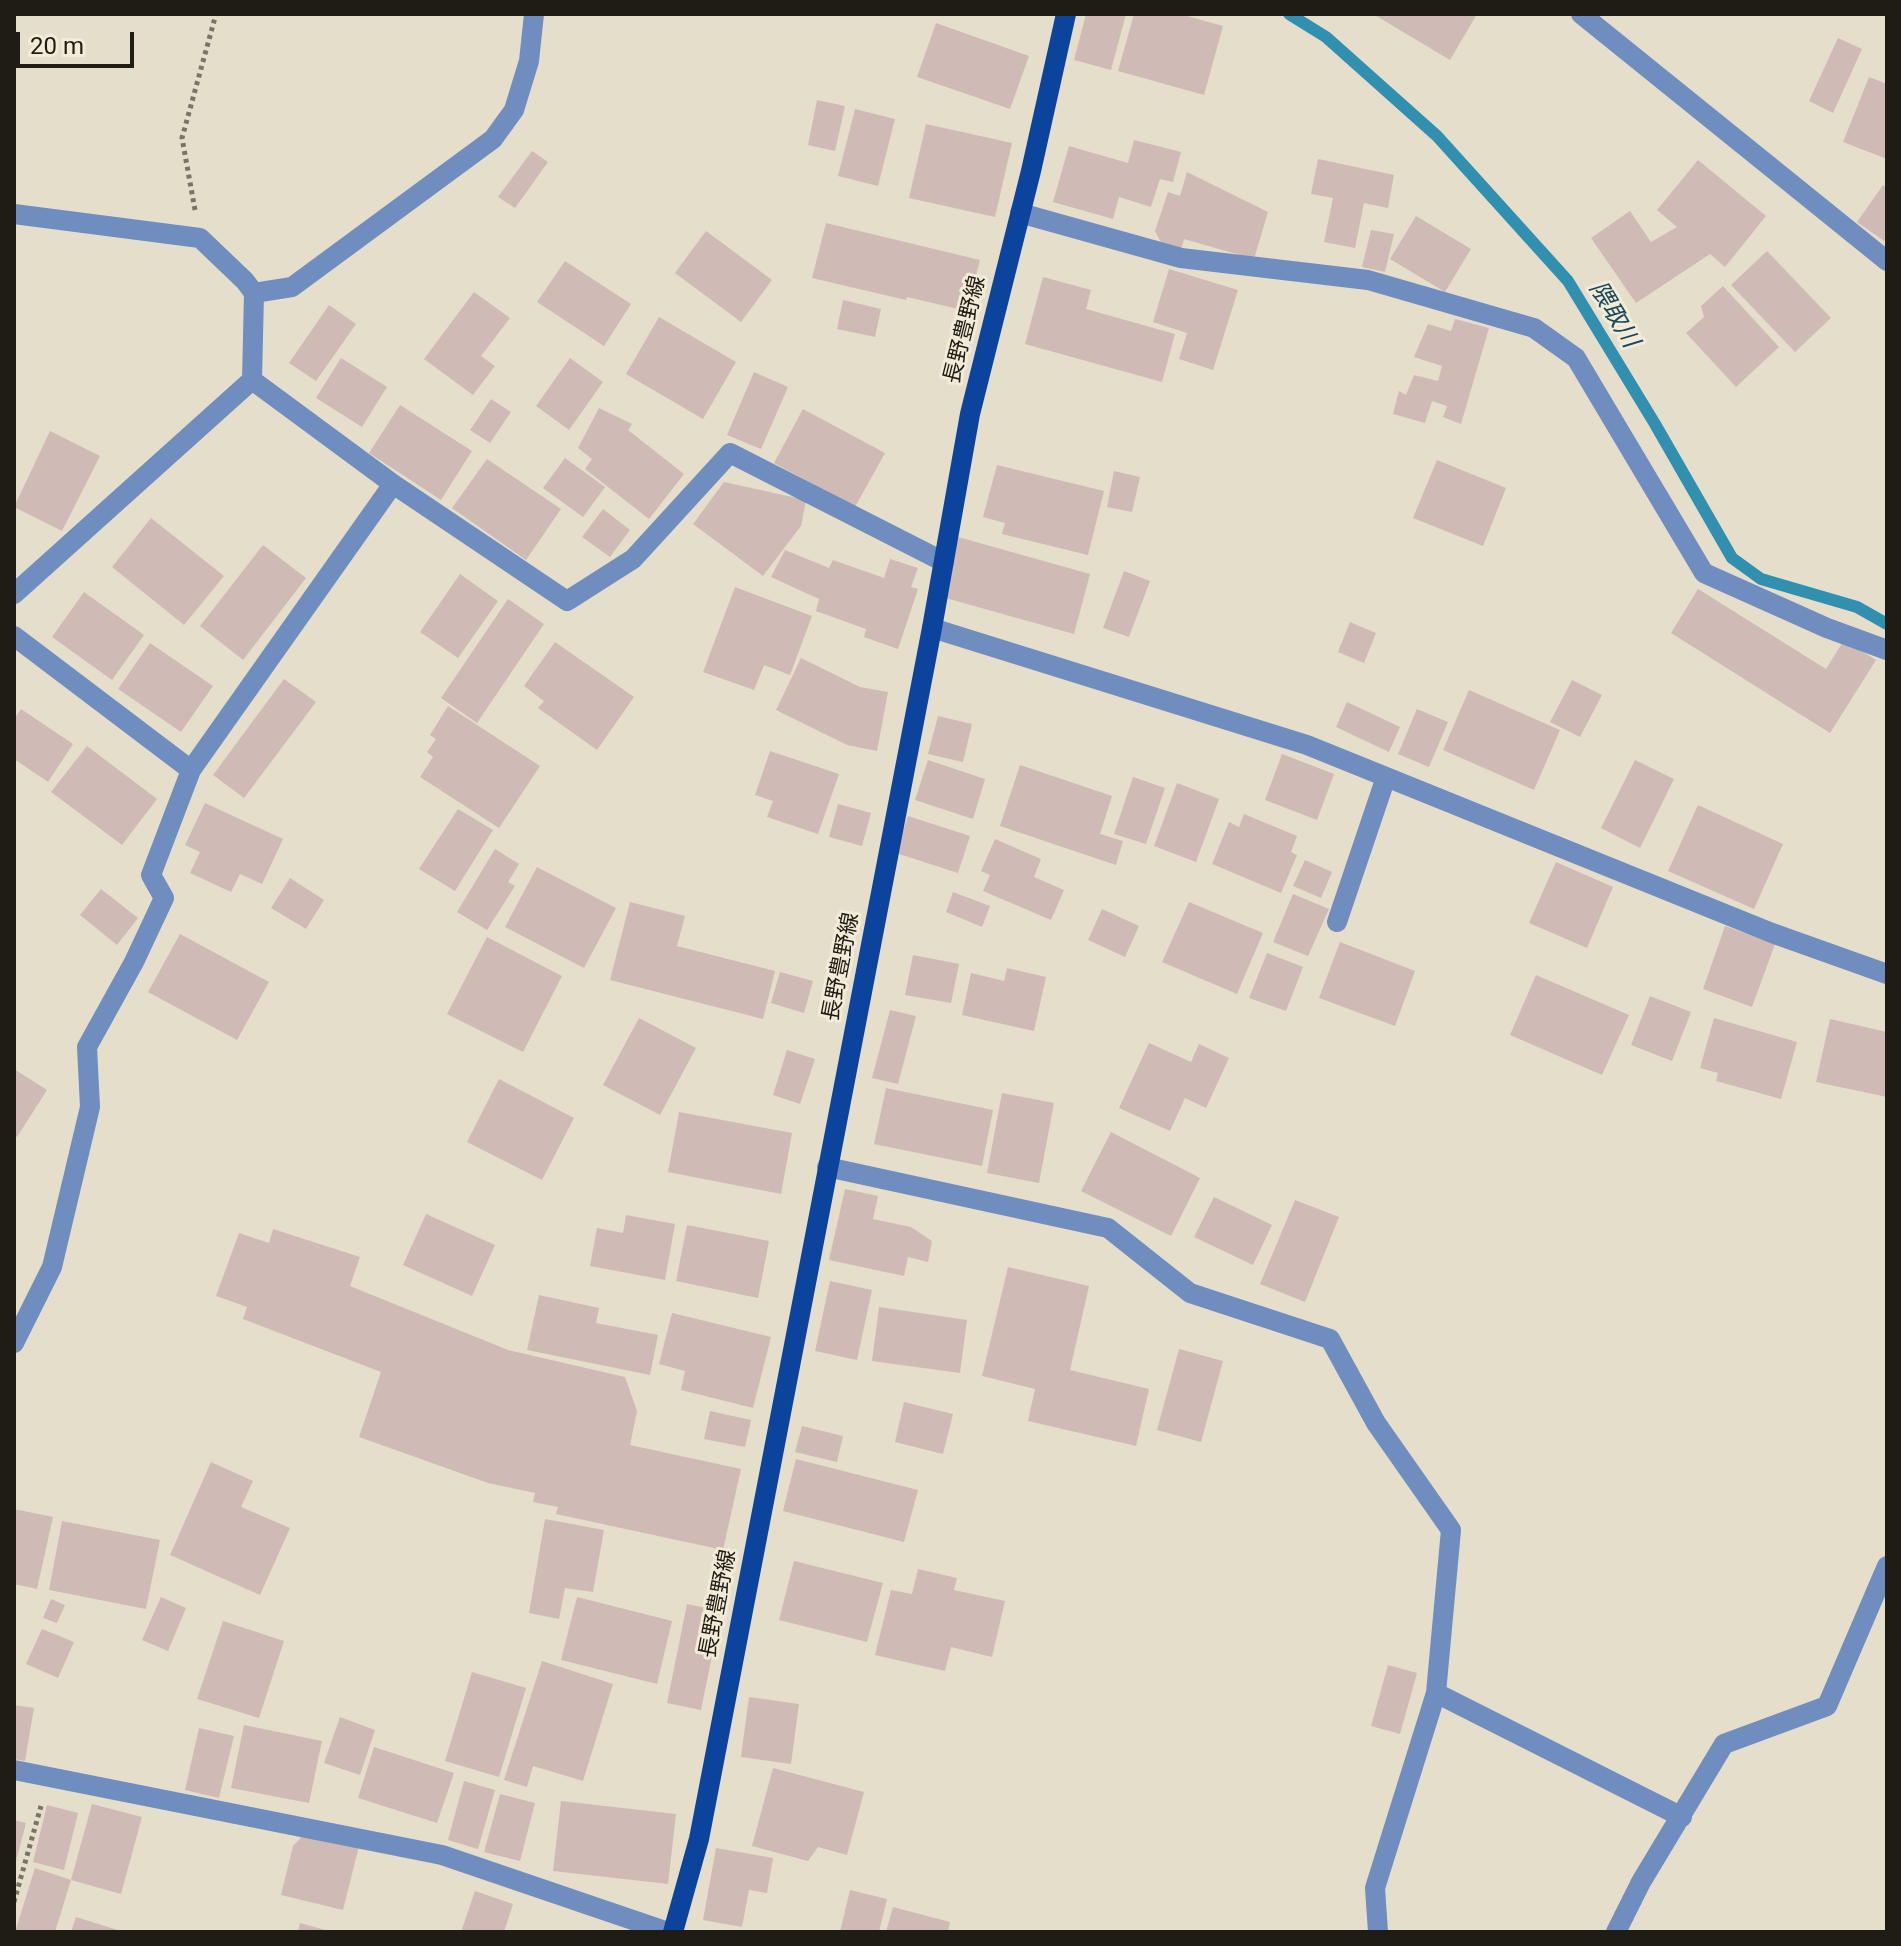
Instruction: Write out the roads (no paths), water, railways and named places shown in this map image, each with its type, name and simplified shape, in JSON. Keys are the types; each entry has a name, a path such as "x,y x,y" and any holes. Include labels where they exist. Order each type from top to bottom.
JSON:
{"main road":[{"name":"長野豊野線","path":"670,1932 699,1839 932,628 970,414 1066,14"}],"street":[{"path":"254,293 292,287 493,139 514,110 529,61 534,14"},
{"path":"1581,14 1887,261"},
{"path":"1020,213 1181,258 1368,280 1534,328 1576,358 1704,573 1827,628 1887,650"},
{"path":"14,214 200,238 254,293 252,380 14,594"},
{"path":"252,380 393,484 567,601 633,559 730,453 944,562"},
{"path":"14,1343 52,1267 90,1107 87,1047 134,962 164,898 151,875 191,770 393,484"},
{"path":"932,628 1307,745 1772,933 1887,974"},
{"path":"14,636 191,770"},
{"path":"1337,922 1386,777"},
{"path":"827,1167 1108,1228 1190,1293 1330,1339 1376,1423 1451,1530 1436,1693 1375,1888 1378,1932"},
{"path":"1616,1932 1641,1882 1724,1744 1827,1706 1887,1566"},
{"path":"1436,1693 1682,1817"},
{"path":"14,1770 442,1855 670,1932"}],"waterway":[{"name":"隈取川","path":"1289,14 1326,37 1437,136 1568,281 1732,558 1761,579 1857,607 1887,624"}]}
